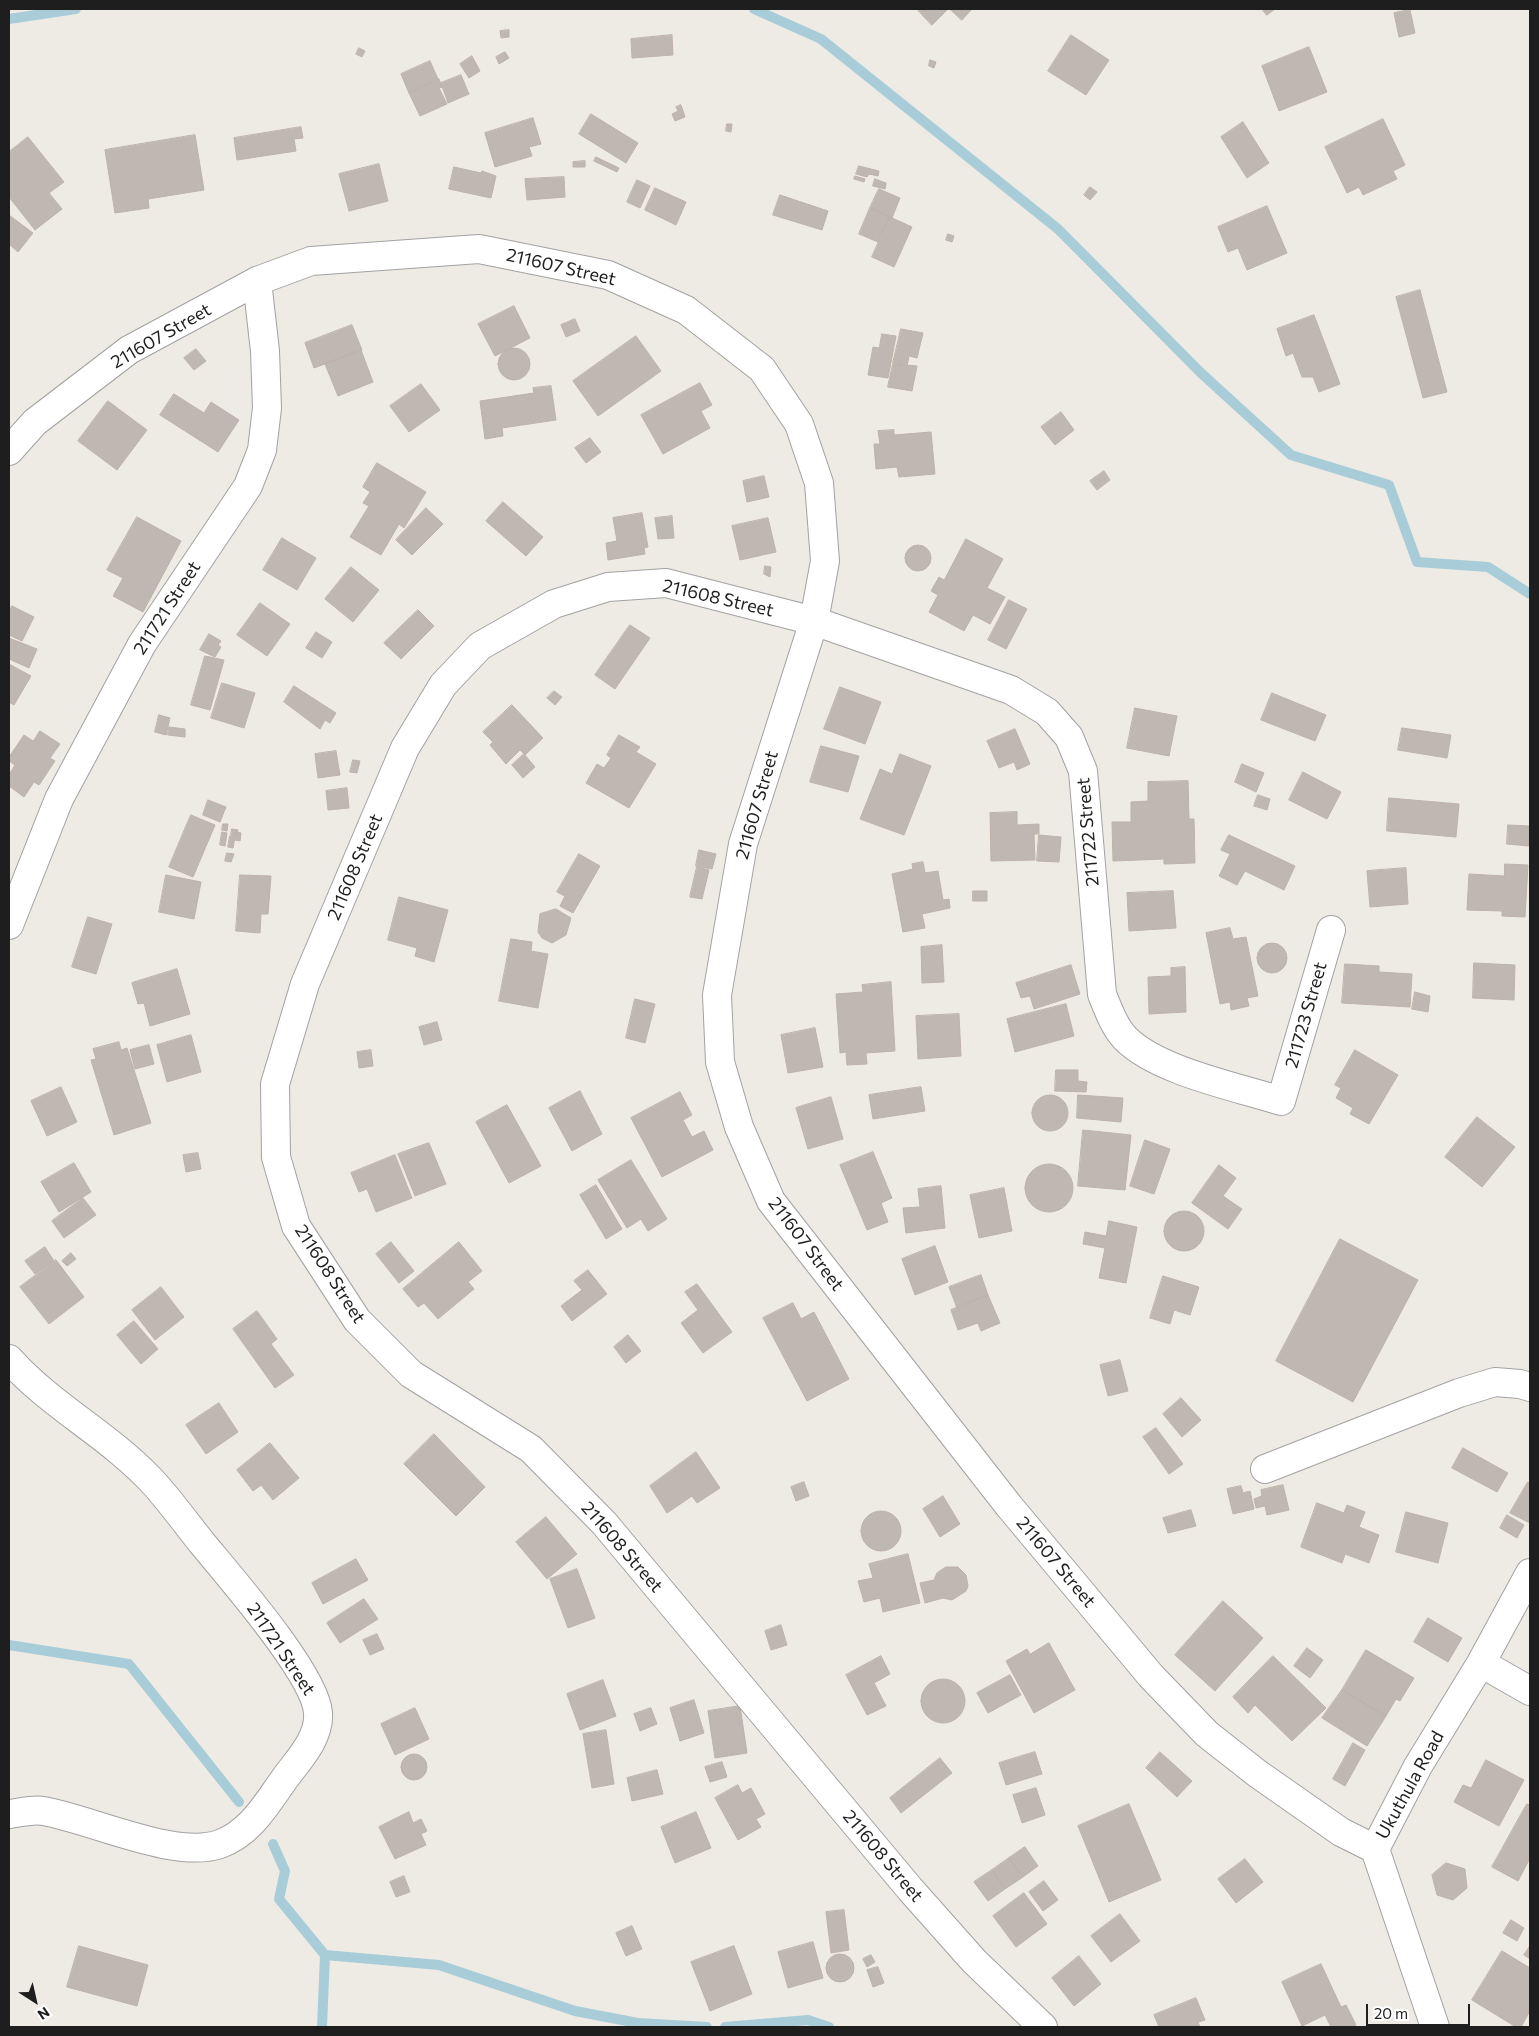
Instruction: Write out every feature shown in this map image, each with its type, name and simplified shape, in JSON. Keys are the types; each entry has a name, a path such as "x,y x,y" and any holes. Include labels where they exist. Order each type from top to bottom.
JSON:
{"street":[{"name":"211607 Street","path":"9,451 35,422 129,350 258,281 312,261 480,249 608,275 686,310 762,369 798,424 819,483 825,561 814,621 743,844 717,995 720,1062 739,1127 772,1201 1009,1506 1151,1676 1207,1734 1258,1774 1341,1832 1375,1849"},
{"name":"211721 Street","path":"9,924 59,799 142,644 243,494 252,477 262,450 267,408 265,351 258,281"},
{"name":"211608 Street","path":"814,621 666,583 608,586 554,604 480,646 443,685 405,748 306,984 275,1084 276,1157 296,1226 357,1320 411,1374 531,1449 598,1516 910,1889 974,1961 1043,2027"},
{"name":"211722 Street","path":"814,621 1011,690 1047,712 1069,737 1083,771 1102,994 1110,1015 1125,1038 1157,1060 1194,1074 1281,1101"},
{"name":"211723 Street","path":"1281,1101 1331,930"},
{"name":"211721 Street","path":"9,1359 27,1379 98,1432 150,1479 270,1628 316,1697 318,1715 315,1734 308,1746 254,1821 238,1835 220,1844 201,1848 170,1845 41,1810 9,1814"},
{"path":"1265,1469 1459,1393 1495,1382 1520,1384 1530,1387"},
{"name":"Ukuthula Road","path":"1435,2027 1375,1849 1418,1766 1481,1663 1530,1573"},
{"path":"1481,1663 1530,1691"}],"building":[{"path":"917,9 948,9 932,25"},
{"path":"950,9 972,9 962,20"},
{"path":"1262,9 1275,9 1267,15"},
{"path":"1410,10 1415,33 1399,37 1394,13"},
{"path":"509,30 509,37 501,38 500,31"},
{"path":"672,35 673,55 632,58 631,39"},
{"path":"1071,35 1109,60 1086,95 1048,71"},
{"path":"1309,47 1327,92 1279,111 1262,66"},
{"path":"359,48 365,51 362,57 356,54"},
{"path":"505,52 509,58 499,64 496,57"},
{"path":"472,56 480,71 469,78 460,64"},
{"path":"930,60 936,62 934,68 929,66"},
{"path":"430,61 438,79 409,93 401,74"},
{"path":"461,75 469,94 448,103 441,83"},
{"path":"439,79 442,87 439,88 447,104 420,116 409,93"},
{"path":"681,105 685,117 675,121 672,114 678,111 676,107"},
{"path":"591,114 638,143 626,163 579,134"},
{"path":"533,118 541,144 529,147 532,156 495,167 485,133"},
{"path":"1383,119 1405,165 1393,171 1397,179 1363,195 1359,187 1347,193 1325,147"},
{"path":"1243,122 1269,163 1247,178 1221,137"},
{"path":"727,124 732,124 731,132 726,131"},
{"path":"301,127 303,138 294,139 296,151 237,160 234,138"},
{"path":"195,135 204,190 148,199 149,208 115,213 105,150"},
{"path":"28,137 64,182 49,193 62,209 35,230 9,197 9,152"},
{"path":"596,157 619,168 617,172 594,161"},
{"path":"585,161 585,167 573,167 573,162"},
{"path":"379,164 388,201 349,211 339,174"},
{"path":"859,166 879,171 878,176 869,174 867,177 856,174"},
{"path":"454,167 481,173 482,171 496,176 491,198 449,189"},
{"path":"855,176 865,179 864,182 854,179"},
{"path":"564,177 565,197 527,200 525,179"},
{"path":"875,179 886,183 885,189 873,186"},
{"path":"637,180 650,186 640,208 627,202"},
{"path":"1090,187 1097,192 1090,200 1084,195"},
{"path":"655,188 686,202 676,225 645,210"},
{"path":"879,189 900,198 892,218 870,208"},
{"path":"780,195 828,211 822,230 773,215"},
{"path":"1267,206 1287,253 1247,270 1238,248 1228,252 1218,227"},
{"path":"870,208 890,217 878,242 859,234"},
{"path":"9,215 33,233 18,252 9,244"},
{"path":"890,217 912,227 894,267 872,257"},
{"path":"948,234 954,236 952,242 946,240"},
{"path":"1420,290 1447,392 1423,398 1396,297"},
{"path":"514,306 530,338 495,356 478,324"},
{"path":"1314,315 1340,384 1319,392 1313,377 1302,377 1293,353 1286,356 1277,329"},
{"path":"575,319 580,331 566,337 561,325"},
{"path":"352,325 362,350 314,368 305,343"},
{"path":"901,329 923,333 917,358 909,356 907,366 893,363"},
{"path":"882,334 896,336 888,378 868,375 873,347 879,348"},
{"path":"636,336 661,371 598,416 573,381"},
{"path":"514,348 526,352 530,364 526,376 514,380 502,376 498,364 502,352"},
{"path":"196,349 206,361 194,370 184,358"},
{"path":"361,350 373,382 338,396 325,364"},
{"path":"893,364 917,366 912,391 888,387"},
{"path":"700,383 712,405 701,411 710,428 663,454 641,415"},
{"path":"421,384 440,410 409,432 390,406"},
{"path":"551,386 556,420 502,428 503,436 485,439 480,401 534,393 533,388"},
{"path":"174,394 204,413 211,402 239,420 218,452 160,415"},
{"path":"108,401 147,430 117,470 78,441"},
{"path":"1061,412 1074,430 1055,445 1041,427"},
{"path":"894,430 894,435 931,432 935,474 899,477 897,467 876,469 874,444 880,444 878,431"},
{"path":"590,438 601,452 586,463 575,448"},
{"path":"377,463 426,492 404,528 399,524 381,555 350,537 369,506 363,503 370,492 363,487"},
{"path":"1104,471 1110,480 1097,490 1090,481"},
{"path":"764,476 769,497 747,502 743,481"},
{"path":"503,502 543,537 526,556 486,521"},
{"path":"426,508 443,524 412,555 396,540"},
{"path":"642,513 648,547 644,548 645,554 608,560 606,543 617,541 613,518"},
{"path":"672,516 674,538 658,539 655,518"},
{"path":"137,517 181,541 143,612 113,596 123,578 107,570"},
{"path":"768,518 776,552 740,560 732,526"},
{"path":"282,538 316,558 297,590 263,570"},
{"path":"966,539 1003,559 987,588 1005,597 990,624 973,615 964,631 929,612 938,595 931,591 939,577 944,580"},
{"path":"918,545 927,549 931,558 927,567 918,571 909,567 905,558 909,549"},
{"path":"765,566 771,567 770,577 764,574"},
{"path":"351,567 379,590 353,622 325,599"},
{"path":"1009,600 1027,609 1006,649 988,640"},
{"path":"260,603 290,624 267,656 237,635"},
{"path":"12,606 34,617 22,641 9,635 9,613"},
{"path":"418,610 434,626 401,659 384,643"},
{"path":"630,625 650,638 615,689 595,675"},
{"path":"316,632 332,642 322,658 306,648"},
{"path":"209,634 221,641 218,645 221,647 215,657 200,650"},
{"path":"9,638 37,649 29,668 9,659"},
{"path":"205,656 224,660 210,710 191,705"},
{"path":"9,664 31,676 14,705 9,702"},
{"path":"222,683 255,693 244,728 211,718"},
{"path":"294,686 336,713 330,723 325,720 320,729 284,702"},
{"path":"840,687 881,702 865,744 824,729"},
{"path":"554,691 562,697 555,705 547,698"},
{"path":"1272,693 1326,715 1315,741 1261,720"},
{"path":"512,705 543,738 525,755 520,750 506,764 490,745 493,742 483,732"},
{"path":"1135,708 1177,716 1169,756 1127,748"},
{"path":"159,715 170,718 166,735 155,732"},
{"path":"169,727 185,729 185,737 168,735"},
{"path":"1402,728 1451,735 1447,758 1398,750"},
{"path":"1015,729 1030,764 1017,770 1014,762 999,768 987,741"},
{"path":"40,731 60,744 50,758 55,761 39,785 34,782 24,797 9,786 9,775 15,765 9,761 9,757 24,735 33,741"},
{"path":"619,735 640,747 636,752 656,764 629,808 586,783 597,764 604,768 611,758 607,755"},
{"path":"821,746 859,756 848,792 810,782"},
{"path":"336,751 340,775 318,778 315,754"},
{"path":"524,754 535,767 523,778 512,765"},
{"path":"900,754 931,766 904,835 860,819 880,769 892,774"},
{"path":"353,760 360,761 357,773 350,772"},
{"path":"1242,764 1264,773 1256,792 1235,782"},
{"path":"1303,772 1341,792 1327,819 1289,800"},
{"path":"1188,781 1189,819 1194,819 1195,863 1164,864 1164,859 1113,861 1112,822 1131,822 1131,802 1148,801 1148,782"},
{"path":"347,788 349,808 328,810 326,791"},
{"path":"1258,795 1270,799 1267,810 1254,806"},
{"path":"1389,798 1459,804 1456,837 1387,831"},
{"path":"208,800 226,807 220,822 203,815"},
{"path":"1017,812 1017,825 1039,824 1039,834 1034,834 1035,860 991,861 990,813"},
{"path":"191,815 215,825 193,877 169,867"},
{"path":"223,824 228,824 227,831 222,830"},
{"path":"1508,825 1530,826 1529,846 1507,844"},
{"path":"232,829 238,830 236,836 231,835"},
{"path":"222,832 227,833 225,846 220,845"},
{"path":"237,832 241,833 240,841 235,840"},
{"path":"1039,835 1061,837 1059,862 1037,861"},
{"path":"1229,835 1295,866 1284,890 1245,871 1237,885 1219,876 1230,854 1221,850"},
{"path":"230,836 235,837 233,848 228,847"},
{"path":"699,850 716,854 712,869 696,866"},
{"path":"227,853 234,854 231,862 225,861"},
{"path":"579,854 600,866 573,913 560,906 565,896 557,892"},
{"path":"923,862 925,873 938,871 943,900 949,899 950,908 922,914 925,928 903,932 892,874 913,869 912,864"},
{"path":"1505,864 1528,865 1525,917 1502,916 1502,911 1467,910 1469,874 1504,876"},
{"path":"697,867 709,870 702,899 690,897"},
{"path":"1406,868 1408,904 1370,907 1367,871"},
{"path":"166,875 201,882 194,919 159,912"},
{"path":"240,875 271,876 268,914 261,914 260,933 236,931"},
{"path":"973,891 987,891 987,901 973,901"},
{"path":"1173,891 1176,928 1129,931 1127,893"},
{"path":"399,897 448,910 434,962 415,956 417,948 388,940"},
{"path":"556,909 571,918 566,935 552,943 542,938 538,932 539,922 540,914"},
{"path":"88,917 112,924 96,974 72,967"},
{"path":"1230,928 1233,939 1246,937 1258,996 1247,998 1249,1006 1231,1010 1230,1002 1220,1004 1206,933"},
{"path":"511,939 532,942 531,951 548,954 538,1008 499,1001"},
{"path":"1272,943 1278,944 1286,952 1286,964 1278,972 1272,973 1266,972 1258,964 1257,958 1258,952 1266,944"},
{"path":"942,945 944,982 922,983 921,947"},
{"path":"1474,963 1515,965 1514,1000 1473,998"},
{"path":"1345,964 1379,966 1379,972 1412,974 1410,1007 1342,1003"},
{"path":"1071,965 1080,994 1034,1009 1030,996 1021,998 1016,983"},
{"path":"1185,967 1186,1012 1149,1014 1148,977 1171,976 1171,968"},
{"path":"177,969 190,1014 150,1026 144,1003 138,1004 132,983"},
{"path":"891,982 895,1051 866,1053 867,1064 847,1065 846,1052 840,1053 836,994 863,992 862,985"},
{"path":"1415,992 1430,996 1428,1012 1412,1009"},
{"path":"635,999 655,1004 645,1043 626,1038"},
{"path":"1066,1004 1074,1036 1015,1052 1007,1019"},
{"path":"959,1014 961,1056 918,1059 916,1016"},
{"path":"437,1022 442,1040 424,1045 419,1027"},
{"path":"815,1028 823,1067 788,1073 781,1035"},
{"path":"191,1035 201,1072 167,1082 157,1045"},
{"path":"119,1042 121,1050 127,1048 151,1123 114,1135 91,1060 96,1059 93,1049"},
{"path":"149,1045 154,1064 135,1069 130,1050"},
{"path":"371,1050 373,1066 359,1068 357,1052"},
{"path":"1355,1050 1398,1075 1369,1124 1350,1114 1353,1108 1336,1098 1341,1088 1335,1085"},
{"path":"1056,1070 1078,1070 1078,1081 1087,1082 1086,1092 1055,1091"},
{"path":"61,1087 77,1122 47,1136 31,1101"},
{"path":"921,1087 925,1111 873,1119 869,1095"},
{"path":"580,1091 602,1134 572,1151 549,1108"},
{"path":"680,1092 692,1115 683,1120 692,1137 704,1131 713,1150 662,1177 631,1118"},
{"path":"1050,1095 1062,1101 1068,1113 1062,1125 1050,1131 1038,1125 1032,1113 1038,1101"},
{"path":"1078,1095 1123,1098 1121,1122 1077,1118"},
{"path":"831,1097 843,1139 808,1149 796,1108"},
{"path":"507,1105 541,1166 509,1183 476,1122"},
{"path":"1477,1117 1515,1147 1482,1187 1445,1157"},
{"path":"1083,1130 1131,1135 1125,1190 1078,1186"},
{"path":"1145,1140 1170,1149 1154,1194 1130,1186"},
{"path":"429,1143 446,1184 415,1196 398,1154"},
{"path":"873,1152 892,1198 881,1203 888,1222 867,1230 840,1165"},
{"path":"198,1153 201,1169 186,1172 183,1155"},
{"path":"395,1155 412,1198 376,1212 367,1189 359,1192 351,1173"},
{"path":"631,1160 667,1219 648,1231 641,1219 627,1228 598,1180"},
{"path":"74,1163 91,1192 59,1212 41,1182"},
{"path":"1044,1164 1054,1164 1063,1168 1069,1174 1073,1188 1069,1202 1063,1208 1054,1212 1044,1212 1035,1208 1029,1202 1025,1193 1025,1183 1029,1174 1035,1168"},
{"path":"1219,1165 1236,1178 1223,1196 1242,1209 1228,1229 1192,1203"},
{"path":"596,1185 622,1229 606,1239 580,1195"},
{"path":"941,1186 945,1228 906,1233 903,1208 920,1207 918,1189"},
{"path":"1004,1188 1012,1231 979,1238 970,1195"},
{"path":"83,1198 96,1215 64,1238 52,1221"},
{"path":"1180,1211 1188,1211 1195,1214 1201,1220 1204,1231 1201,1242 1195,1248 1188,1251 1180,1251 1173,1248 1167,1242 1164,1235 1164,1227 1167,1220 1173,1214"},
{"path":"1109,1221 1137,1227 1126,1283 1099,1278 1105,1248 1083,1244 1085,1232 1106,1236"},
{"path":"1340,1239 1418,1280 1353,1402 1276,1361"},
{"path":"391,1242 414,1271 399,1283 376,1254"},
{"path":"459,1242 482,1271 468,1282 474,1289 438,1319 424,1303 418,1307 403,1289"},
{"path":"935,1246 948,1282 915,1295 902,1259"},
{"path":"45,1247 54,1261 35,1274 25,1261"},
{"path":"71,1253 76,1259 67,1266 62,1261"},
{"path":"56,1260 84,1297 49,1324 20,1287"},
{"path":"588,1270 607,1294 572,1321 561,1306 582,1290 574,1281"},
{"path":"981,1275 988,1295 957,1308 949,1287"},
{"path":"1163,1276 1199,1287 1190,1315 1174,1310 1170,1324 1150,1318"},
{"path":"697,1284 732,1332 703,1353 681,1323 698,1310 685,1292"},
{"path":"161,1287 184,1317 155,1340 132,1310"},
{"path":"988,1295 1000,1323 981,1331 978,1323 958,1330 951,1310"},
{"path":"793,1303 801,1319 814,1312 849,1379 807,1401 763,1318"},
{"path":"257,1311 277,1339 271,1344 294,1375 275,1388 233,1329"},
{"path":"134,1321 158,1349 141,1364 117,1335"},
{"path":"628,1335 641,1351 626,1363 614,1347"},
{"path":"1120,1360 1128,1391 1108,1396 1100,1365"},
{"path":"1181,1398 1201,1420 1182,1437 1163,1414"},
{"path":"219,1403 238,1432 206,1454 186,1425"},
{"path":"1156,1428 1183,1464 1169,1474 1143,1437"},
{"path":"434,1434 485,1487 456,1516 404,1464"},
{"path":"270,1443 299,1478 273,1500 261,1485 253,1491 237,1470"},
{"path":"1463,1448 1508,1473 1497,1492 1452,1468"},
{"path":"696,1452 720,1488 697,1503 692,1496 667,1513 650,1486"},
{"path":"804,1482 809,1496 796,1501 791,1487"},
{"path":"1528,1482 1530,1483 1530,1523 1510,1513"},
{"path":"1283,1485 1289,1510 1267,1515 1265,1506 1256,1508 1254,1499 1262,1496 1261,1490"},
{"path":"1241,1486 1243,1493 1250,1491 1254,1509 1233,1514 1227,1489"},
{"path":"943,1496 960,1524 940,1537 923,1509"},
{"path":"1317,1503 1344,1513 1347,1505 1365,1512 1359,1527 1379,1535 1369,1563 1345,1554 1342,1563 1301,1547"},
{"path":"1191,1510 1196,1526 1168,1533 1163,1518"},
{"path":"881,1511 895,1517 901,1531 895,1545 881,1551 867,1545 861,1531 867,1517"},
{"path":"1406,1512 1448,1523 1438,1563 1396,1552"},
{"path":"1507,1515 1524,1525 1517,1538 1500,1528"},
{"path":"546,1517 577,1554 547,1579 516,1542"},
{"path":"908,1554 920,1603 883,1612 880,1598 864,1602 858,1581 873,1578 869,1564"},
{"path":"356,1559 368,1580 323,1604 312,1583"},
{"path":"946,1567 958,1567 966,1575 968,1586 966,1591 952,1600 943,1598 925,1603 920,1583 934,1580 937,1573"},
{"path":"577,1569 595,1618 568,1628 550,1579"},
{"path":"364,1599 378,1619 340,1643 327,1623"},
{"path":"1223,1601 1263,1638 1215,1691 1175,1655"},
{"path":"1428,1618 1462,1638 1448,1662 1414,1642"},
{"path":"781,1625 787,1645 771,1650 765,1631"},
{"path":"377,1634 384,1649 370,1655 363,1640"},
{"path":"1049,1643 1075,1690 1034,1713 1006,1661 1027,1649 1030,1654"},
{"path":"1307,1648 1323,1660 1310,1678 1294,1666"},
{"path":"1366,1650 1414,1678 1400,1701 1396,1699 1386,1716 1342,1690"},
{"path":"881,1656 890,1674 874,1683 886,1706 867,1715 846,1675"},
{"path":"1273,1656 1326,1708 1292,1741 1255,1705 1248,1713 1233,1697"},
{"path":"1010,1675 1021,1695 988,1713 977,1693"},
{"path":"943,1679 955,1683 961,1689 965,1701 961,1713 955,1719 943,1723 931,1719 925,1713 921,1701 925,1689 931,1683"},
{"path":"603,1680 616,1716 580,1730 567,1694"},
{"path":"1342,1690 1386,1716 1367,1746 1322,1718"},
{"path":"694,1700 704,1733 680,1741 670,1708"},
{"path":"740,1706 747,1753 715,1758 708,1711"},
{"path":"415,1708 429,1739 395,1755 381,1724"},
{"path":"651,1708 657,1724 640,1731 634,1714"},
{"path":"606,1730 614,1784 592,1788 583,1734"},
{"path":"1353,1743 1365,1750 1345,1786 1333,1779"},
{"path":"1035,1752 1042,1774 1006,1785 999,1763"},
{"path":"1160,1752 1192,1781 1177,1797 1146,1768"},
{"path":"414,1754 423,1758 427,1767 423,1776 414,1780 405,1776 401,1767 405,1758"},
{"path":"940,1758 952,1773 901,1813 890,1798"},
{"path":"1486,1760 1524,1780 1499,1826 1454,1802 1463,1785 1471,1788"},
{"path":"722,1762 727,1777 710,1782 705,1767"},
{"path":"657,1770 663,1794 632,1801 627,1778"},
{"path":"738,1785 742,1793 751,1788 765,1814 756,1819 761,1827 738,1840 715,1798"},
{"path":"1036,1788 1045,1815 1022,1823 1013,1795"},
{"path":"1129,1804 1161,1880 1109,1902 1078,1826"},
{"path":"1527,1804 1530,1805 1530,1858 1518,1881 1492,1867"},
{"path":"409,1812 413,1823 421,1819 427,1831 421,1834 426,1845 395,1859 379,1827"},
{"path":"696,1812 711,1848 675,1863 661,1827"},
{"path":"1025,1847 1038,1866 1023,1877 1009,1858"},
{"path":"1009,1858 1023,1877 1005,1889 992,1870"},
{"path":"1245,1859 1263,1882 1236,1903 1218,1879"},
{"path":"1446,1863 1465,1869 1467,1888 1453,1900 1437,1895 1432,1875"},
{"path":"992,1870 1005,1889 988,1901 974,1882"},
{"path":"404,1876 410,1892 396,1897 390,1882"},
{"path":"1044,1881 1058,1900 1043,1911 1029,1892"},
{"path":"1024,1893 1047,1924 1016,1947 993,1916"},
{"path":"844,1910 849,1950 831,1953 826,1912"},
{"path":"1120,1914 1140,1941 1111,1962 1091,1936"},
{"path":"1511,1920 1524,1928 1517,1941 1503,1933"},
{"path":"632,1926 642,1949 626,1956 616,1933"},
{"path":"813,1942 823,1978 788,1988 778,1952"},
{"path":"79,1946 148,1965 137,2006 67,1987"},
{"path":"734,1946 752,1994 710,2011 691,1962"},
{"path":"1530,1946 1530,1959 1524,1955"},
{"path":"1502,1951 1530,1968 1530,2011 1521,2027 1516,2027 1472,2000"},
{"path":"840,1954 850,1958 854,1968 850,1978 840,1982 830,1978 826,1968 830,1958"},
{"path":"871,1955 875,1962 867,1967 863,1959"},
{"path":"1079,1956 1101,1984 1074,2006 1052,1978"},
{"path":"1321,1964 1341,2007 1346,2005 1356,2025 1352,2027 1331,2027 1325,2015 1302,2026 1282,1982"},
{"path":"878,1967 884,1983 873,1987 867,1970"},
{"path":"1196,1998 1205,2020 1198,2022 1200,2027 1159,2027 1154,2015"}],"waterway":[{"path":"9,19 76,9"},
{"path":"754,9 821,39 1058,229 1201,373 1291,455 1389,485 1417,562 1488,567 1530,594"},
{"path":"9,1645 129,1664 239,1802"},
{"path":"273,1844 285,1871 279,1899 325,1955 322,2027"},
{"path":"325,1955 439,1965 575,2011 638,2023 707,2027"},
{"path":"725,2027 808,2020 829,2027"}]}
